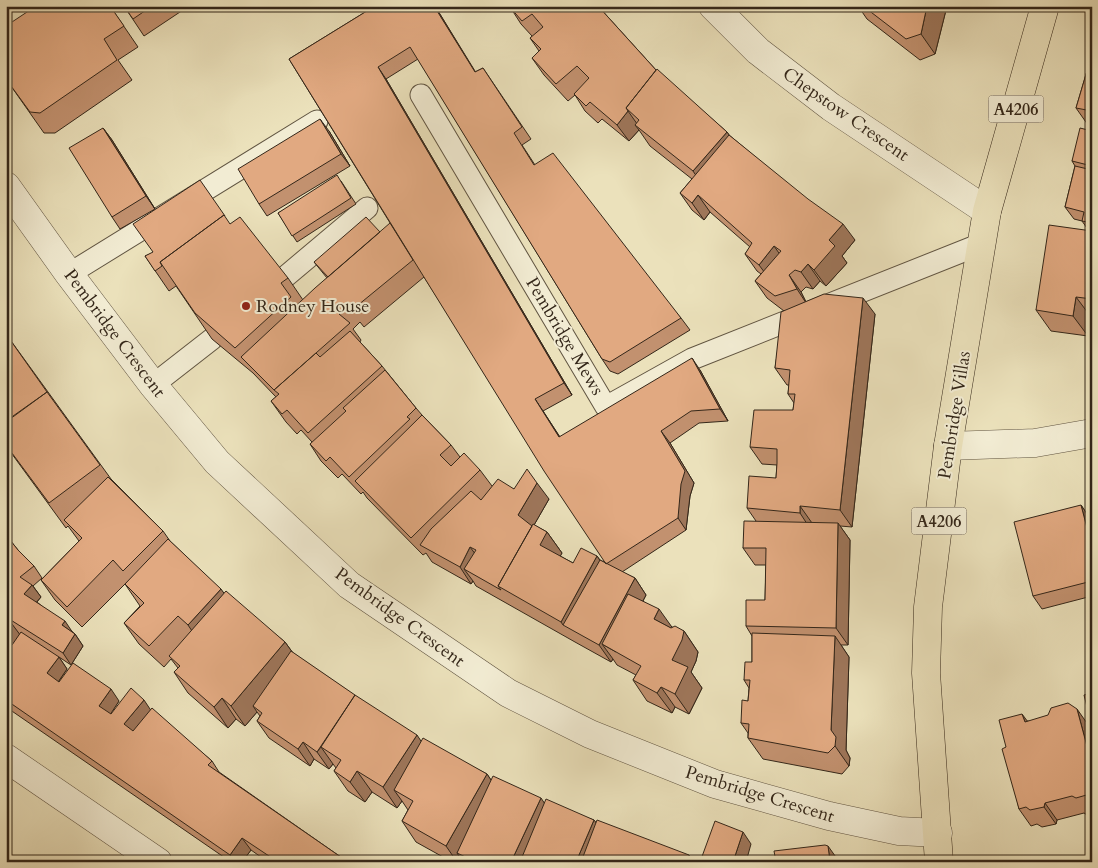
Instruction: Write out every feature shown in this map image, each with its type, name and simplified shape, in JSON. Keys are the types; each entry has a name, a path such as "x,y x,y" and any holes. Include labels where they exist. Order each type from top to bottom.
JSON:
{"main road":[{"name":"Pembridge Villas","path":"938,832 926,674 928,607 948,446 987,211 1045,6"},
{"name":"A4206","path":"938,832 939,862"}],"street":[{"name":"Chepstow Crescent","path":"713,6 758,51 831,107 987,211"},
{"name":"Pembridge Crescent","path":"6,186 69,274 217,462 349,584 508,694 590,734 715,784 829,816 898,831 938,832"},
{"path":"948,446 1035,443 1092,433"},
{"path":"6,758 158,862"}],"lane":[{"name":"Pembridge Mews","path":"422,95 606,407 692,359 981,244"},
{"path":"69,274 317,121"},
{"path":"285,276 368,208"},
{"path":"154,384 212,339"}],"building":[{"path":"36,6 110,6 124,26 104,39 117,60 40,113 30,112 6,79 6,26"},
{"path":"124,6 152,6 133,19"},
{"path":"375,6 434,6 475,72 483,68 522,127 514,133 534,165 553,153 681,318 610,362 602,359 410,47 378,67 564,383 535,399 559,437 692,358 720,409 691,411 661,431 685,471 681,484 678,518 606,564 544,471 289,59"},
{"path":"509,6 598,6 656,70 626,108 628,111 617,125 590,102 586,106 574,94 589,78 577,66 556,84 532,58 541,49 530,38 543,27 532,14 522,21"},
{"path":"863,6 927,6 921,34 906,39"},
{"path":"1092,54 1092,111 1076,108"},
{"path":"657,69 727,132 693,171 635,125 639,120 626,108"},
{"path":"320,119 341,154 259,204 238,169"},
{"path":"103,128 146,196 112,217 69,148"},
{"path":"1080,128 1092,131 1092,166 1072,161"},
{"path":"729,135 808,199 843,224 829,240 835,246 814,270 808,264 801,272 795,270 789,275 797,289 775,296 755,281 781,251 774,246 759,265 745,254 752,243 698,195 692,203 680,193"},
{"path":"1075,166 1092,170 1092,223 1082,221 1084,212 1065,207"},
{"path":"337,175 351,198 292,236 278,213"},
{"path":"200,180 225,216 160,262 162,266 155,271 145,256 153,252 133,224"},
{"name":"Rodney House","path":"224,215 230,224 240,217 288,278 281,283 291,297 235,348 195,313 160,262"},
{"path":"366,217 380,232 328,277 314,262"},
{"path":"390,223 413,260 352,310 348,305 339,314 350,323 274,390 241,357 315,288"},
{"path":"1049,225 1092,231 1092,299 1076,297 1073,316 1036,310"},
{"path":"824,294 863,298 840,510 800,506 800,513 747,508 749,476 776,478 777,449 750,447 754,410 793,410 795,394 788,394 790,370 775,368 781,312"},
{"path":"350,331 382,366 308,433 287,410 282,414 271,401 279,394 274,390 316,353 320,357"},
{"path":"6,334 47,392 6,421"},
{"path":"385,370 416,408 407,417 410,419 349,477 330,457 326,461 310,444 346,411 343,408"},
{"path":"47,392 100,465 49,503 6,445 6,422"},
{"path":"422,415 451,445 440,455 451,466 464,453 480,470 411,538 355,481"},
{"path":"527,469 537,483 518,515 532,526 498,586 501,590 464,569 476,550 470,547 460,567 420,545 431,529 471,491 481,500 498,479 514,489"},
{"path":"108,477 163,531 123,571 113,560 67,607 41,580 82,538 64,520"},
{"path":"1081,505 1092,547 1092,581 1033,596 1014,522"},
{"path":"744,521 838,523 836,628 746,626 746,600 765,600 766,548 743,548"},
{"path":"533,524 547,532 540,545 573,563 581,548 597,556 561,622 498,586"},
{"path":"6,535 34,566 20,577 32,585 24,594 65,621 62,625 75,634 63,653 6,617"},
{"path":"168,539 221,589 188,625 178,616 149,646 124,623 144,603 125,584"},
{"path":"600,560 635,578 599,645 563,625"},
{"path":"226,591 285,642 231,706 222,698 214,707 174,672 180,666 169,656"},
{"path":"628,594 659,609 654,619 671,628 675,626 684,631 682,640 672,660 688,667 675,694 661,687 657,693 633,680 641,666 602,644"},
{"path":"6,620 12,624 6,632"},
{"path":"21,632 59,657 47,673 59,682 73,663 111,689 99,706 111,714 131,688 144,700 124,724 133,731 152,708 212,761 208,765 348,862 278,862 242,838 230,855 6,700 6,642 12,645"},
{"path":"752,633 835,636 831,730 836,737 835,746 828,753 748,738 749,724 741,723 742,700 748,701 750,680 744,680 745,662 752,662"},
{"path":"291,651 355,695 317,752 303,742 298,749 257,721 262,713 253,706"},
{"path":"1092,693 1092,727 1084,695"},
{"path":"355,695 417,735 383,787 357,771 350,782 334,771 341,760 321,747"},
{"path":"1068,703 1077,709 1092,765 1092,790 1090,794 1076,798 1072,796 1045,803 1044,807 1030,810 1026,807 1019,809 1002,749 1006,747 999,720 1022,714 1025,722 1048,715 1051,708"},
{"path":"423,738 487,774 446,846 402,821 413,801 394,790"},
{"path":"493,776 541,798 511,862 495,862 489,859 488,862 476,862 457,853"},
{"path":"546,799 594,820 576,862 520,862"},
{"path":"597,820 689,855 687,862 581,862"},
{"path":"715,821 743,832 733,862 700,862"},
{"path":"828,846 830,861 838,860 838,862 776,862 774,851"}],"place":[{"name":"Rodney House","path":"246,306"}]}
